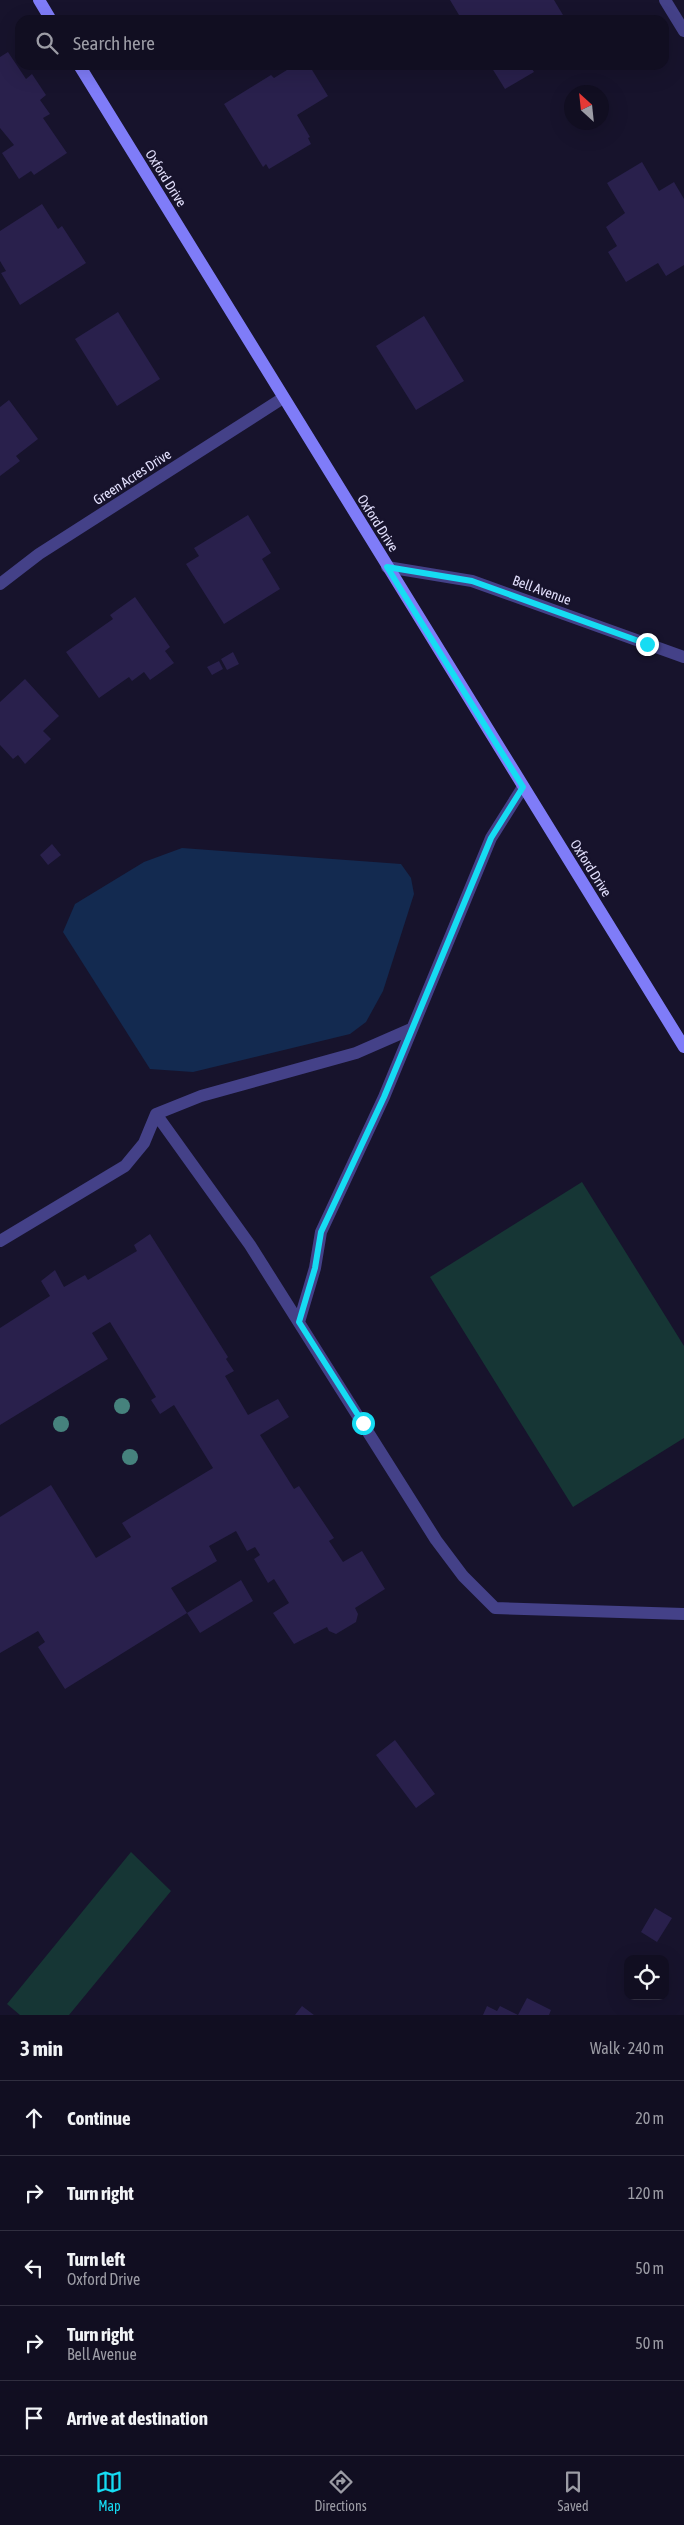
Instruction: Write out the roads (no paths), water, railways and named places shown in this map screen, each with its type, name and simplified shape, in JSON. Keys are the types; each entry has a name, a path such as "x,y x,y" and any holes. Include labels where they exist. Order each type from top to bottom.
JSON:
{"main road":[{"path":"39,0 48,15"},
{"name":"Oxford Drive","path":"82,70 684,1047"}],"street":[{"path":"665,0 684,31"},
{"name":"Green Acres Drive","path":"0,584 39,554 283,398"},
{"name":"Bell Avenue","path":"387,567 472,581 684,657"},
{"path":"299,1322 315,1268 321,1232 384,1097 491,838 523,787"},
{"path":"0,1241 126,1166 144,1143 156,1114 201,1096 356,1053 411,1029"},
{"path":"156,1114 250,1245 436,1540 463,1576 495,1608 684,1614"}],"water":[{"path":"182,848 401,864 411,878 414,894 383,991 366,1022 350,1034 193,1072 150,1069 63,932 75,904 144,862"}]}
